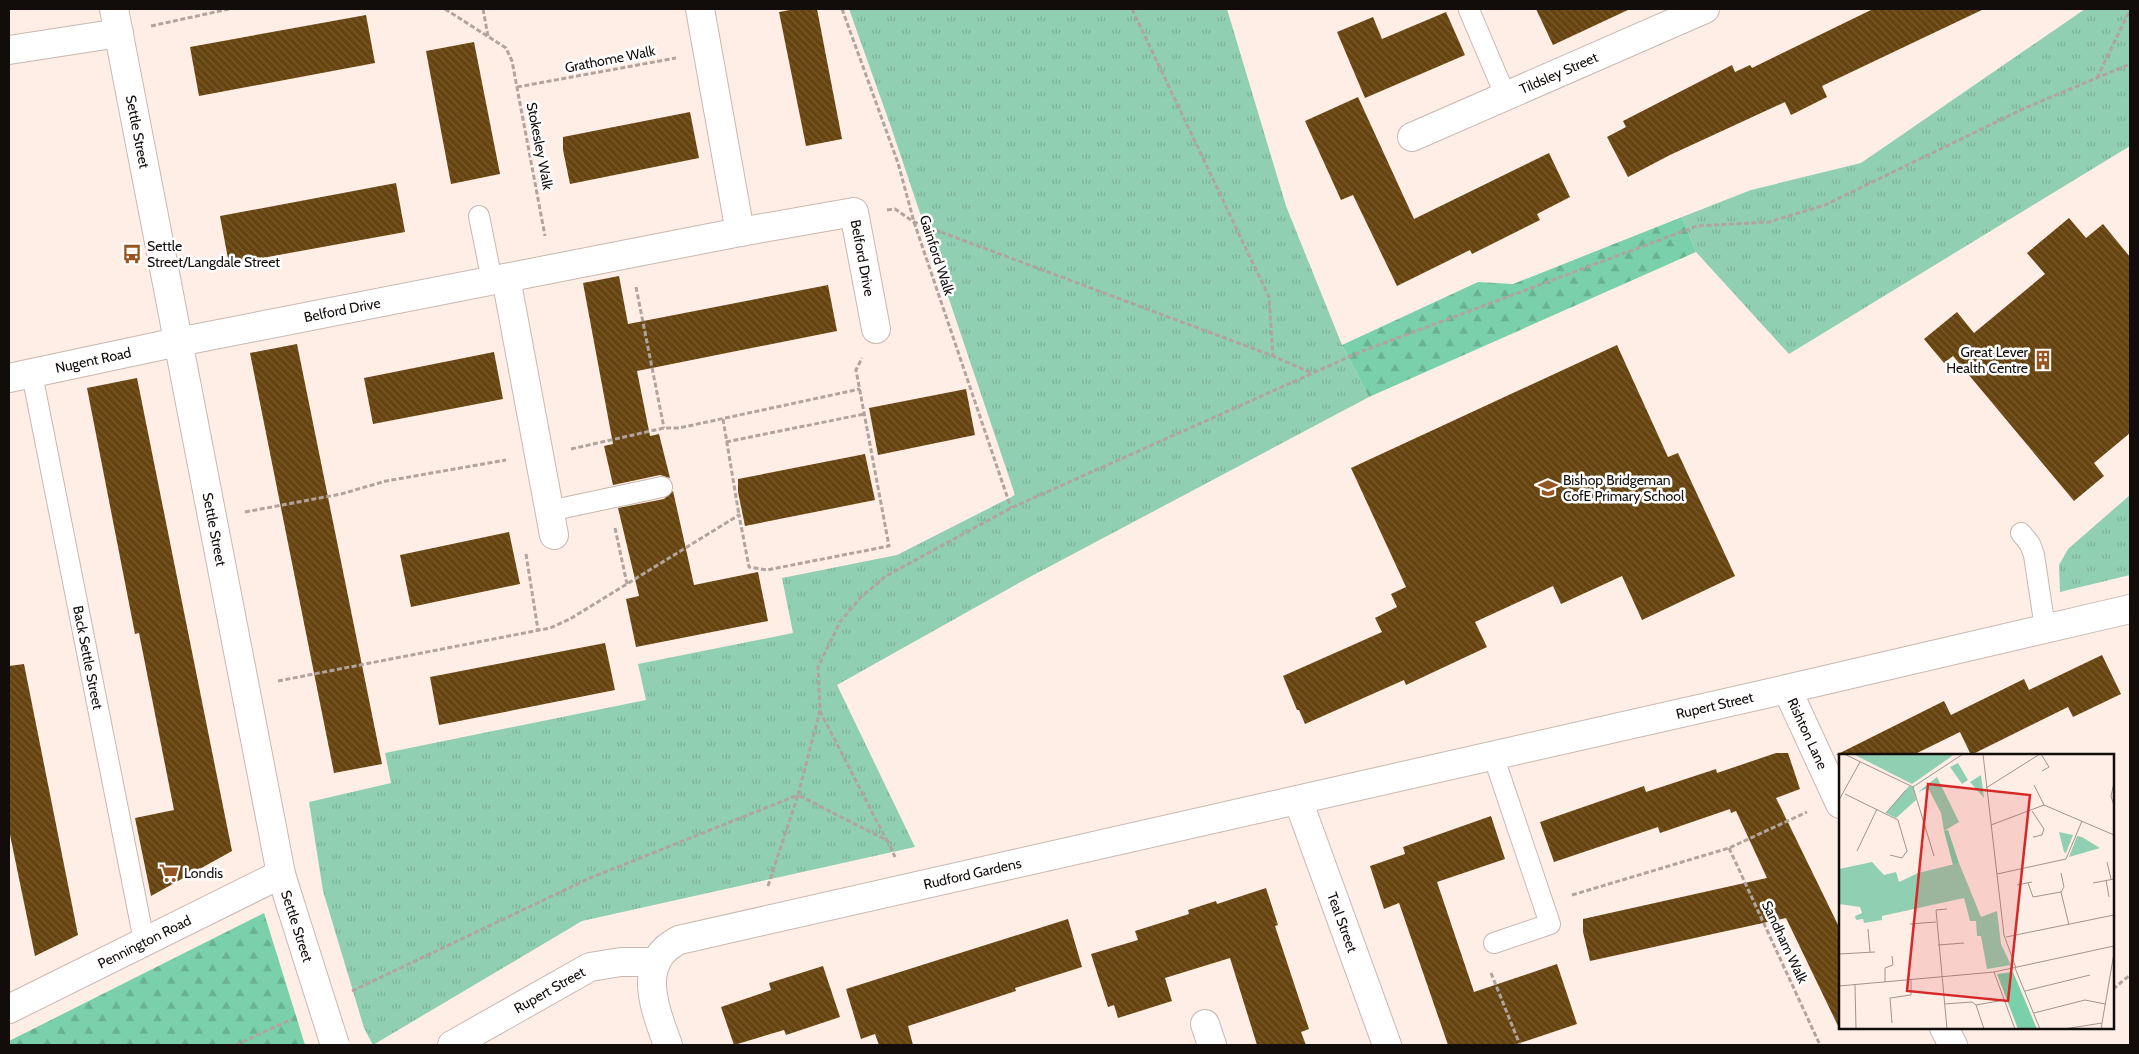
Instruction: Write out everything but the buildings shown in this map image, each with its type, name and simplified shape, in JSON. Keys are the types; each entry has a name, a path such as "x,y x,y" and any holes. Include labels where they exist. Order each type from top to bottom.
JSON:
{"street":[{"path":"700,9 740,232"},
{"name":"Tildsley Street","path":"1412,137 1705,9"},
{"path":"9,50 116,21"},
{"name":"Settle Street","path":"116,21 281,874 335,1045"},
{"name":"Belford Drive","path":"178,342 740,232 854,212 876,329"},
{"path":"499,279 552,523"},
{"name":"Nugent Road","path":"20,376 178,342"},
{"name":"Rupert Street","path":"1298,800 2130,609"},
{"name":"Rishton Lane","path":"1787,689 1839,801"},
{"name":"Rudford Gardens","path":"656,962 668,946 680,940 1298,800"},
{"name":"Teal Street","path":"1298,800 1387,1045"},
{"name":"Pennington Road","path":"10,1002 144,941 281,874"},
{"name":"Rupert Street","path":"452,1045 590,967 621,962 656,962"},
{"path":"656,962 653,972 652,994 668,1045"},
{"path":"1945,1029 1953,1045"}],"lane":[{"path":"1470,9 1506,97"},
{"path":"479,216 499,279"},
{"name":"Back Settle Street","path":"20,376 144,941"},
{"path":"552,523 608,498 662,487"},
{"path":"2021,534 2030,544 2034,555 2045,628"},
{"path":"1493,755 1550,924 1494,943"}],"path":[{"path":"116,21 229,9"},
{"name":"Stokesley Walk","path":"445,9 506,48 512,61 552,269"},
{"path":"483,9 488,37"},
{"name":"Gainford Walk","path":"842,9 898,164 914,222 1011,508"},
{"path":"1132,9 1268,296 1274,356"},
{"path":"2096,78 2130,10"},
{"name":"Grathome Walk","path":"517,87 708,52"},
{"path":"758,922 770,877 798,795 820,710 818,667 840,622 861,597 886,576 1011,508 1360,352 1697,226 1769,222 1825,205 2025,108 2130,64"},
{"path":"854,215 896,209 914,222 1274,356 1313,373"},
{"path":"629,255 664,428"},
{"path":"722,419 749,567 767,570 889,546 856,370 876,329"},
{"path":"726,442 864,414"},
{"path":"608,498 628,584"},
{"path":"245,688 550,628 570,619 739,515"},
{"path":"538,630 525,554 552,523"},
{"path":"820,710 888,841 909,887"},
{"path":"351,991 590,878 798,795 888,841"},
{"path":"1543,904 1729,848 1839,801"},
{"name":"Sandham Walk","path":"1729,848 1820,1045"},
{"path":"1494,943 1491,972 1520,1045"},
{"path":"2114,988 2130,975"},
{"path":"236,1045 298,1016"}],"green space":[{"path":"849,9 1227,9 1286,206 1342,345 1369,397 1026,579 837,685 915,847 582,921 373,1045 364,1028 323,891 309,802 391,783 385,753 646,700 638,664 793,633 782,578 897,555 1015,495 891,127"},
{"path":"2085,9 2130,9 2130,146 1789,354 1696,252 1682,217 1751,190 1861,163"},
{"path":"1682,217 1696,252 1369,397 1342,345 1478,282 1513,284"},
{"path":"2130,495 2130,575 2060,592 2059,565 2068,549"},
{"path":"264,913 305,1045 9,1045 9,1041"}],"place":[{"name":"Settle Street/Langdale Street","path":"132,254"},
{"name":"Great Lever Health Centre","path":"2043,360"},
{"name":"Bishop Bridgeman CofE Primary School","path":"1548,488"},
{"name":"Londis","path":"169,873"}]}
